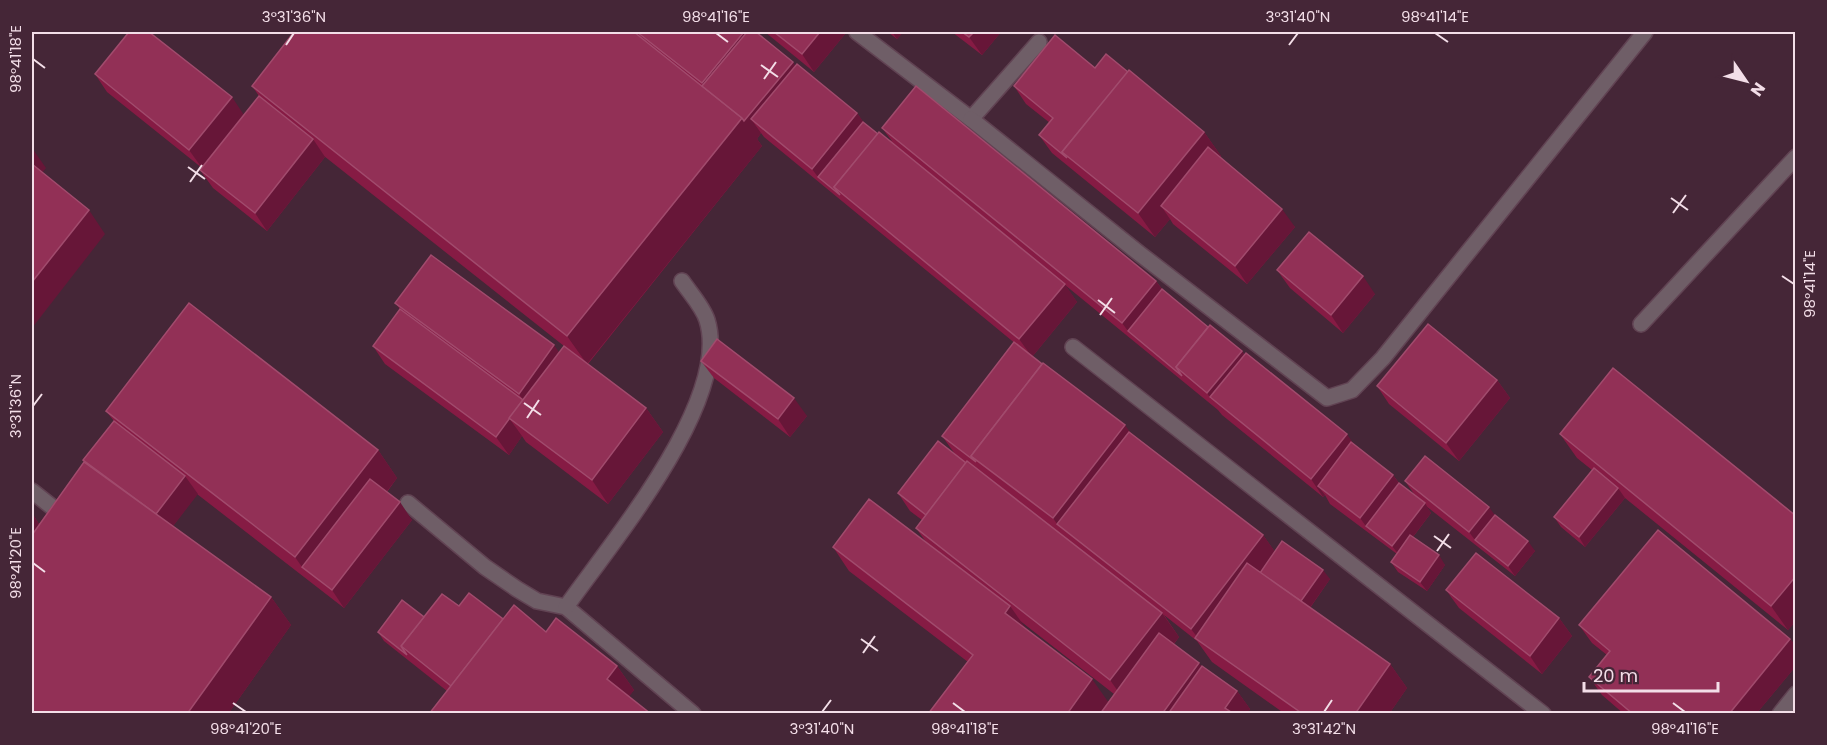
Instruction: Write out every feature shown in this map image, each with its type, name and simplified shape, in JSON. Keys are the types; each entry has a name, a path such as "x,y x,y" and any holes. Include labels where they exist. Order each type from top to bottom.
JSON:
{"street":[{"path":"857,32 1328,398 1338,397 1352,390 1383,358 1645,32"},
{"path":"971,119 1040,42"},
{"path":"1641,324 1796,157"},
{"path":"566,607 664,468 687,426 706,378 711,348 707,318 682,281"},
{"path":"1073,347 1538,712"},
{"path":"32,491 66,518"},
{"path":"408,504 485,567 517,589 537,601 566,607 693,714"},
{"path":"1780,714 1796,694"}],"building":[{"path":"129,32 149,32 232,97 189,150 95,74"},
{"path":"294,32 634,32 742,118 567,336 252,86"},
{"path":"637,32 744,32 702,83"},
{"path":"747,32 756,32 793,62 744,121 702,86"},
{"path":"774,32 820,32 802,54"},
{"path":"962,32 974,32 969,37"},
{"path":"1055,35 1095,68 1106,54 1128,72 1062,152 1067,158 1039,135 1053,118 1014,86"},
{"path":"797,64 857,113 812,169 751,119"},
{"path":"1129,70 1204,132 1138,213 1062,152"},
{"path":"916,86 1156,281 1122,323 882,128"},
{"path":"259,96 313,139 255,213 200,170"},
{"path":"863,122 878,134 834,187 840,195 818,177"},
{"path":"879,132 1065,284 1019,339 834,187"},
{"path":"1208,147 1282,209 1235,266 1161,206"},
{"path":"32,164 89,210 32,282"},
{"path":"1309,232 1363,276 1331,315 1277,270"},
{"path":"431,255 554,345 519,394 395,303"},
{"path":"1162,289 1208,327 1176,367 1182,376 1128,331"},
{"path":"189,303 378,450 295,557 106,411"},
{"path":"400,309 523,400 496,437 373,346"},
{"path":"1428,324 1497,380 1446,443 1377,386"},
{"path":"1210,325 1242,351 1207,393 1176,367"},
{"path":"717,339 794,398 778,419 701,361"},
{"path":"1014,342 1042,364 971,456 976,462 942,436"},
{"path":"564,346 646,408 592,480 509,418"},
{"path":"1246,353 1347,434 1311,479 1210,397"},
{"path":"1043,363 1125,425 1053,518 971,456"},
{"path":"1613,368 1796,516 1796,576 1771,606 1560,434"},
{"path":"114,421 185,476 156,514 83,460"},
{"path":"1129,432 1263,535 1191,629 1057,524"},
{"path":"938,441 966,463 926,515 898,493"},
{"path":"1351,442 1393,475 1360,518 1318,486"},
{"path":"1425,456 1489,507 1469,532 1405,481"},
{"path":"967,461 1162,613 1110,680 916,528"},
{"path":"84,462 271,597 187,714 32,714 32,535"},
{"path":"1594,468 1618,488 1579,537 1554,517"},
{"path":"370,479 400,502 332,590 302,567"},
{"path":"1399,483 1425,503 1392,546 1366,526"},
{"path":"869,499 1010,606 1005,613 1092,679 1067,714 928,714 973,655 833,547"},
{"path":"1495,515 1528,541 1508,566 1475,540"},
{"path":"1658,530 1790,639 1729,714 1633,714 1589,677 1610,651 1579,625"},
{"path":"1410,535 1439,555 1420,582 1391,562"},
{"path":"1282,541 1323,570 1301,601 1260,573"},
{"path":"1476,553 1559,618 1530,656 1446,590"},
{"path":"1247,563 1390,664 1355,714 1303,714 1195,638"},
{"path":"469,593 503,619 451,686 401,646 442,594 459,606"},
{"path":"402,600 424,617 401,646 407,655 378,632"},
{"path":"514,605 546,632 556,618 617,666 607,679 651,714 429,714"},
{"path":"1159,633 1199,663 1162,714 1100,714"},
{"path":"1202,666 1237,691 1225,708 1234,714 1168,714"}]}
